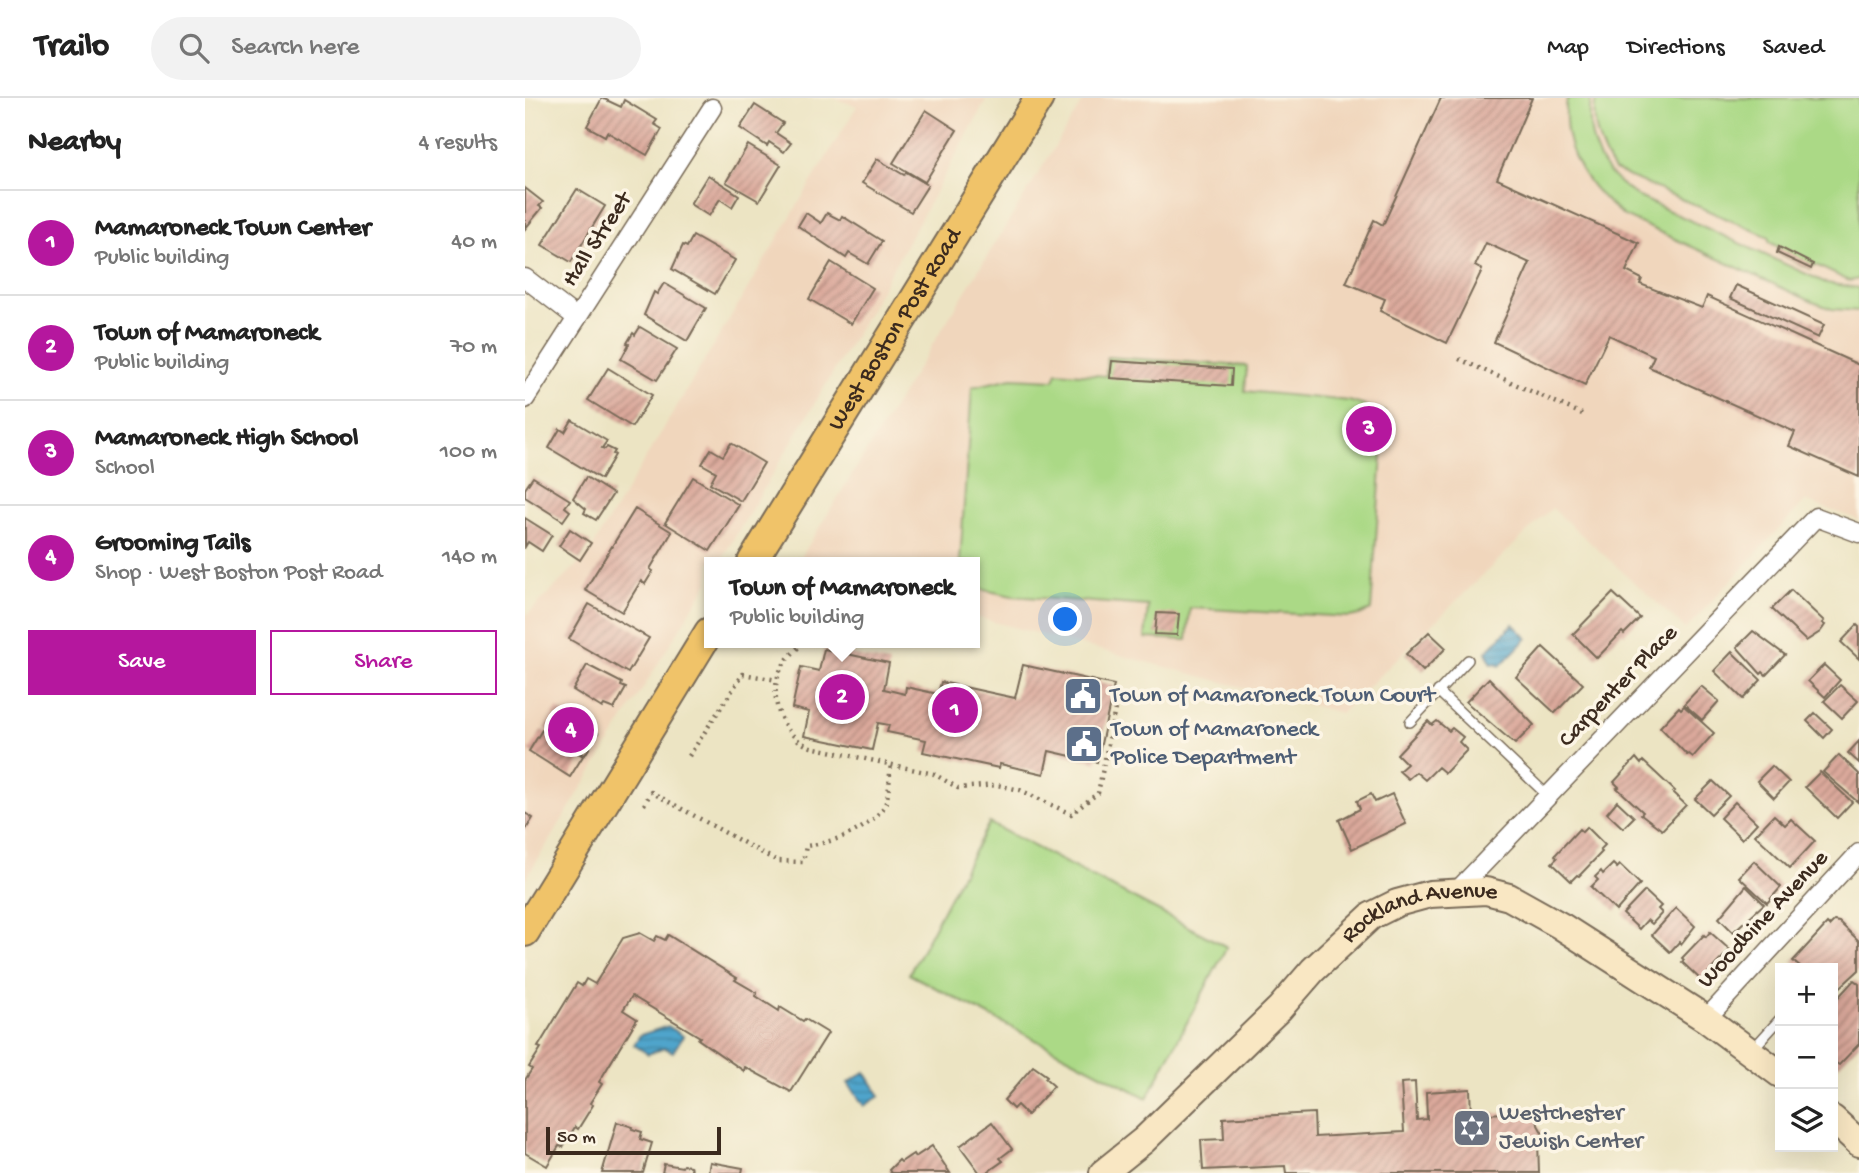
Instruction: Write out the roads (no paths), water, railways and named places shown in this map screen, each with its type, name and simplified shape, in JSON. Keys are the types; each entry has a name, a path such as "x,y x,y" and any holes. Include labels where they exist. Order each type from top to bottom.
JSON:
{"main road":[{"name":"West Boston Post Road","path":"755,557 1039,98"},
{"path":"525,933 704,640"}],"street":[{"name":"Hall Street","path":"525,398 712,108"},
{"path":"525,278 577,318"},
{"name":"Carpenter Place","path":"1457,891 1816,517 1859,533"},
{"name":"Woodbine Avenue","path":"1706,1019 1859,853"},
{"name":"Rockland Avenue","path":"1103,1173 1144,1140 1280,1008 1313,970 1371,916 1397,903 1430,894 1486,891 1509,897 1561,926 1706,1019 1775,1070"},
{"path":"1838,1124 1859,1143"}],"lane":[{"path":"1410,722 1468,660"},
{"path":"1438,691 1548,796"},
{"path":"1750,1052 1775,1024"}],"water":[{"path":"1513,624 1527,638 1500,666 1492,664 1486,652"},
{"path":"668,1026 683,1036 673,1052 665,1048 648,1054 634,1045 640,1035"},
{"path":"865,1072 880,1096 864,1106 848,1083"}],"place":[{"name":"Mamaroneck High School","path":"1369,429"},
{"name":"Town of Mamaroneck Town Court","path":"1083,696"},
{"name":"Town of Mamaroneck","path":"842,697"},
{"name":"Mamaroneck Town Center","path":"955,710"},
{"name":"Grooming Tails","path":"571,730"},
{"name":"Town of Mamaroneck Police Department","path":"1084,744"},
{"name":"Westchester Jewish Center","path":"1472,1128"}]}
